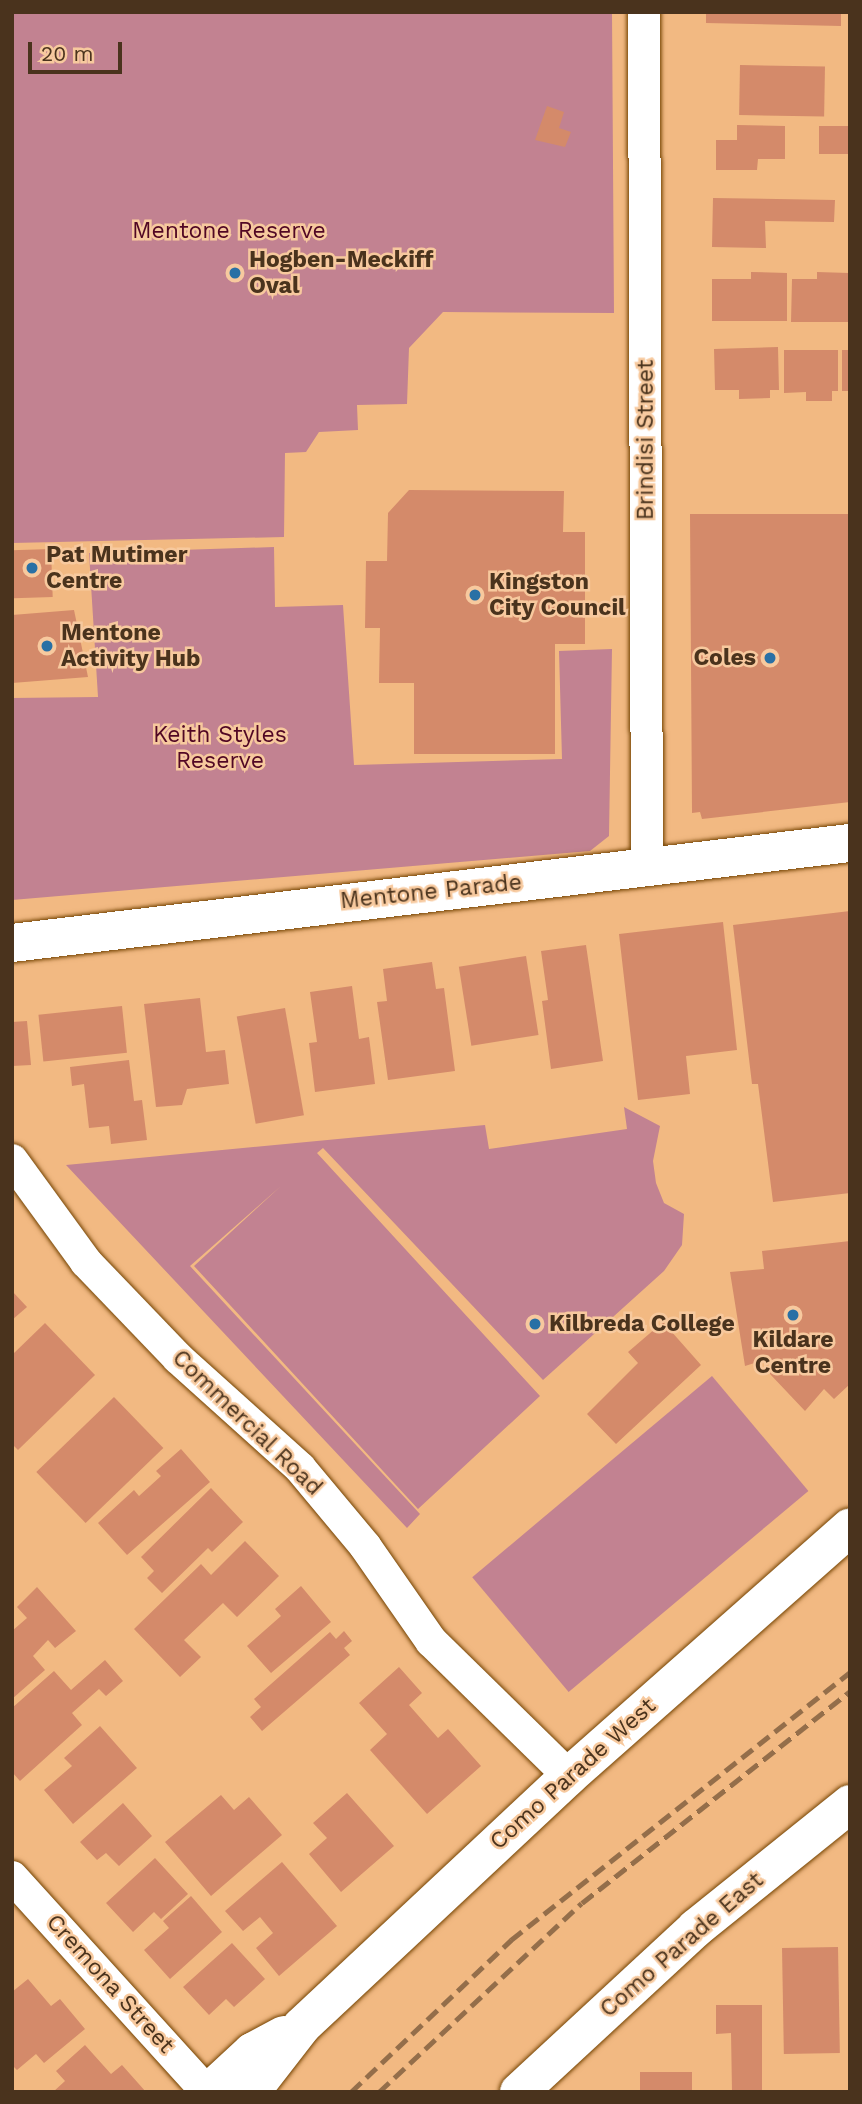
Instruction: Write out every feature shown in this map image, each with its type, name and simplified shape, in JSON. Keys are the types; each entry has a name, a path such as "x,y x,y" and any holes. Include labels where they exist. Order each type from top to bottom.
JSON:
{"street":[{"name":"Brindisi Street","path":"644,12 647,867"},
{"name":"Mentone Parade","path":"12,943 850,843"},
{"name":"Commercial Road","path":"12,1160 86,1262 178,1357 300,1468 365,1546 431,1641 569,1776"},
{"name":"Como Parade West","path":"251,2092 302,2026 569,1776 850,1527"},
{"name":"Como Parade East","path":"519,2092 696,1928 850,1804"},
{"name":"Cremona Street","path":"12,1877 208,2092"},
{"name":"Como Parade West","path":"208,2092 252,2052 302,2026"}],"green space":[{"name":"Mentone Reserve","path":"12,12 612,12 614,313 443,312 409,348 407,404 357,405 358,430 319,432 306,452 285,453 284,537 12,543"},
{"name":"Keith Styles Reserve","path":"274,547 275,607 343,605 354,765 562,759 559,651 612,649 609,836 590,851 12,900 12,698 98,697 89,553"},
{"path":"624,1107 660,1126 653,1161 656,1183 664,1203 684,1214 682,1245 664,1271 543,1380 323,1148 317,1153 540,1396 418,1509 194,1266 281,1186 190,1266 420,1514 407,1528 66,1165 485,1125 489,1149 627,1129"},
{"path":"712,1376 808,1491 569,1692 472,1577"}],"building":[{"path":"706,12 841,12 841,26 706,23"},
{"path":"740,65 825,66 824,116 739,115"},
{"path":"547,106 564,112 559,128 571,132 565,147 535,140"},
{"path":"737,125 785,126 785,159 758,159 757,170 716,170 716,140 737,140"},
{"path":"819,126 850,126 850,154 819,154"},
{"path":"713,198 835,200 834,222 765,221 766,248 712,247"},
{"path":"751,272 787,273 787,321 712,321 712,279 751,279"},
{"path":"817,272 849,273 849,322 791,322 792,279 817,279"},
{"path":"778,347 779,390 770,390 770,398 739,399 739,390 715,390 714,349"},
{"path":"784,350 838,350 838,391 832,391 832,401 806,401 806,392 784,393"},
{"path":"842,350 850,350 850,391 842,391"},
{"name":"Kingston City Council","path":"409,490 564,491 563,532 585,532 585,644 555,644 555,754 414,754 414,683 379,683 380,628 365,628 366,561 387,561 388,513"},
{"name":"Coles","path":"690,514 850,514 850,802 702,819 700,812 692,813"},
{"name":"Pat Mutimer Centre","path":"51,549 53,597 14,598 12,550"},
{"name":"Mentone Activity Hub","path":"74,610 88,677 12,683 12,615"},
{"path":"850,911 850,1193 773,1202 758,1084 752,1084 733,925"},
{"path":"723,922 737,1050 686,1056 690,1094 638,1100 619,934"},
{"path":"586,945 603,1061 551,1069 542,1001 548,1000 541,951"},
{"path":"526,956 539,1035 471,1046 459,967"},
{"path":"432,962 436,989 444,988 455,1071 388,1080 377,1002 387,1001 383,969"},
{"path":"352,986 359,1039 369,1037 375,1084 315,1092 309,1043 317,1042 310,992"},
{"path":"200,998 206,1052 225,1050 229,1084 187,1089 182,1105 156,1107 144,1004"},
{"path":"122,1006 127,1053 43,1062 38,1015"},
{"path":"285,1008 304,1115 256,1124 237,1017"},
{"path":"27,1021 31,1065 12,1066 12,1022"},
{"path":"129,1060 134,1101 142,1100 147,1140 111,1144 109,1126 89,1128 84,1084 72,1086 70,1067"},
{"name":"Kildare Centre","path":"850,1241 850,1384 834,1399 824,1389 805,1411 770,1374 770,1358 745,1366 730,1272 764,1269 762,1251"},
{"path":"12,1291 27,1307 12,1320"},
{"path":"663,1322 701,1365 616,1444 587,1414 638,1363 628,1352"},
{"path":"45,1323 95,1375 18,1450 12,1444 12,1355"},
{"path":"114,1397 163,1448 86,1523 36,1472"},
{"path":"181,1449 210,1482 127,1555 98,1523 134,1490 139,1496 161,1476 156,1471"},
{"path":"211,1488 243,1522 212,1552 208,1548 162,1593 147,1578 154,1571 141,1557"},
{"path":"245,1541 279,1576 237,1617 223,1603 184,1640 201,1657 180,1677 134,1629 201,1564 211,1575"},
{"path":"301,1586 331,1622 271,1673 247,1646 281,1616 275,1609"},
{"path":"37,1587 76,1631 55,1648 48,1640 33,1656 45,1670 12,1699 12,1631 27,1618 17,1607"},
{"path":"344,1631 352,1641 344,1648 350,1655 262,1731 250,1717 261,1707 254,1699 330,1632 336,1639"},
{"path":"105,1660 123,1681 106,1696 99,1689 72,1713 82,1725 20,1781 12,1772 12,1708 54,1671 71,1690"},
{"path":"399,1667 422,1693 409,1705 438,1738 448,1729 481,1766 427,1814 370,1750 387,1734 359,1703"},
{"path":"100,1726 137,1768 73,1824 44,1790 72,1766 64,1758"},
{"path":"347,1793 394,1846 341,1892 309,1854 327,1838 313,1823"},
{"path":"221,1795 234,1810 249,1797 282,1835 211,1896 165,1842"},
{"path":"123,1803 152,1836 119,1866 106,1853 97,1860 80,1842"},
{"path":"155,1858 188,1894 161,1919 154,1912 133,1932 106,1903"},
{"path":"282,1862 337,1926 279,1976 256,1948 273,1933 260,1917 243,1931 225,1911"},
{"path":"191,1896 222,1932 170,1979 144,1950 169,1928 163,1921"},
{"path":"232,1943 265,1979 234,2007 226,1999 209,2015 183,1987"},
{"path":"838,1947 840,2053 784,2054 782,1948"},
{"path":"28,1979 51,2006 60,1999 85,2029 44,2063 36,2054 17,2070 12,2065 12,1992"},
{"path":"716,2005 762,2005 762,2092 732,2092 731,2033 716,2034"},
{"path":"85,2045 111,2074 122,2065 146,2092 53,2092 65,2081 56,2071"},
{"path":"640,2072 692,2072 692,2092 640,2092"}],"railway":[{"path":"351,2092 511,1940 850,1672"},
{"path":"379,2092 582,1903 850,1691"}],"place":[{"name":"Hogben-Meckiff Oval","path":"235,273"},
{"name":"Pat Mutimer Centre","path":"32,568"},
{"name":"Kingston City Council","path":"475,595"},
{"name":"Mentone Activity Hub","path":"47,646"},
{"name":"Coles","path":"770,658"},
{"name":"Kildare Centre","path":"793,1315"},
{"name":"Kilbreda College","path":"535,1324"}]}
